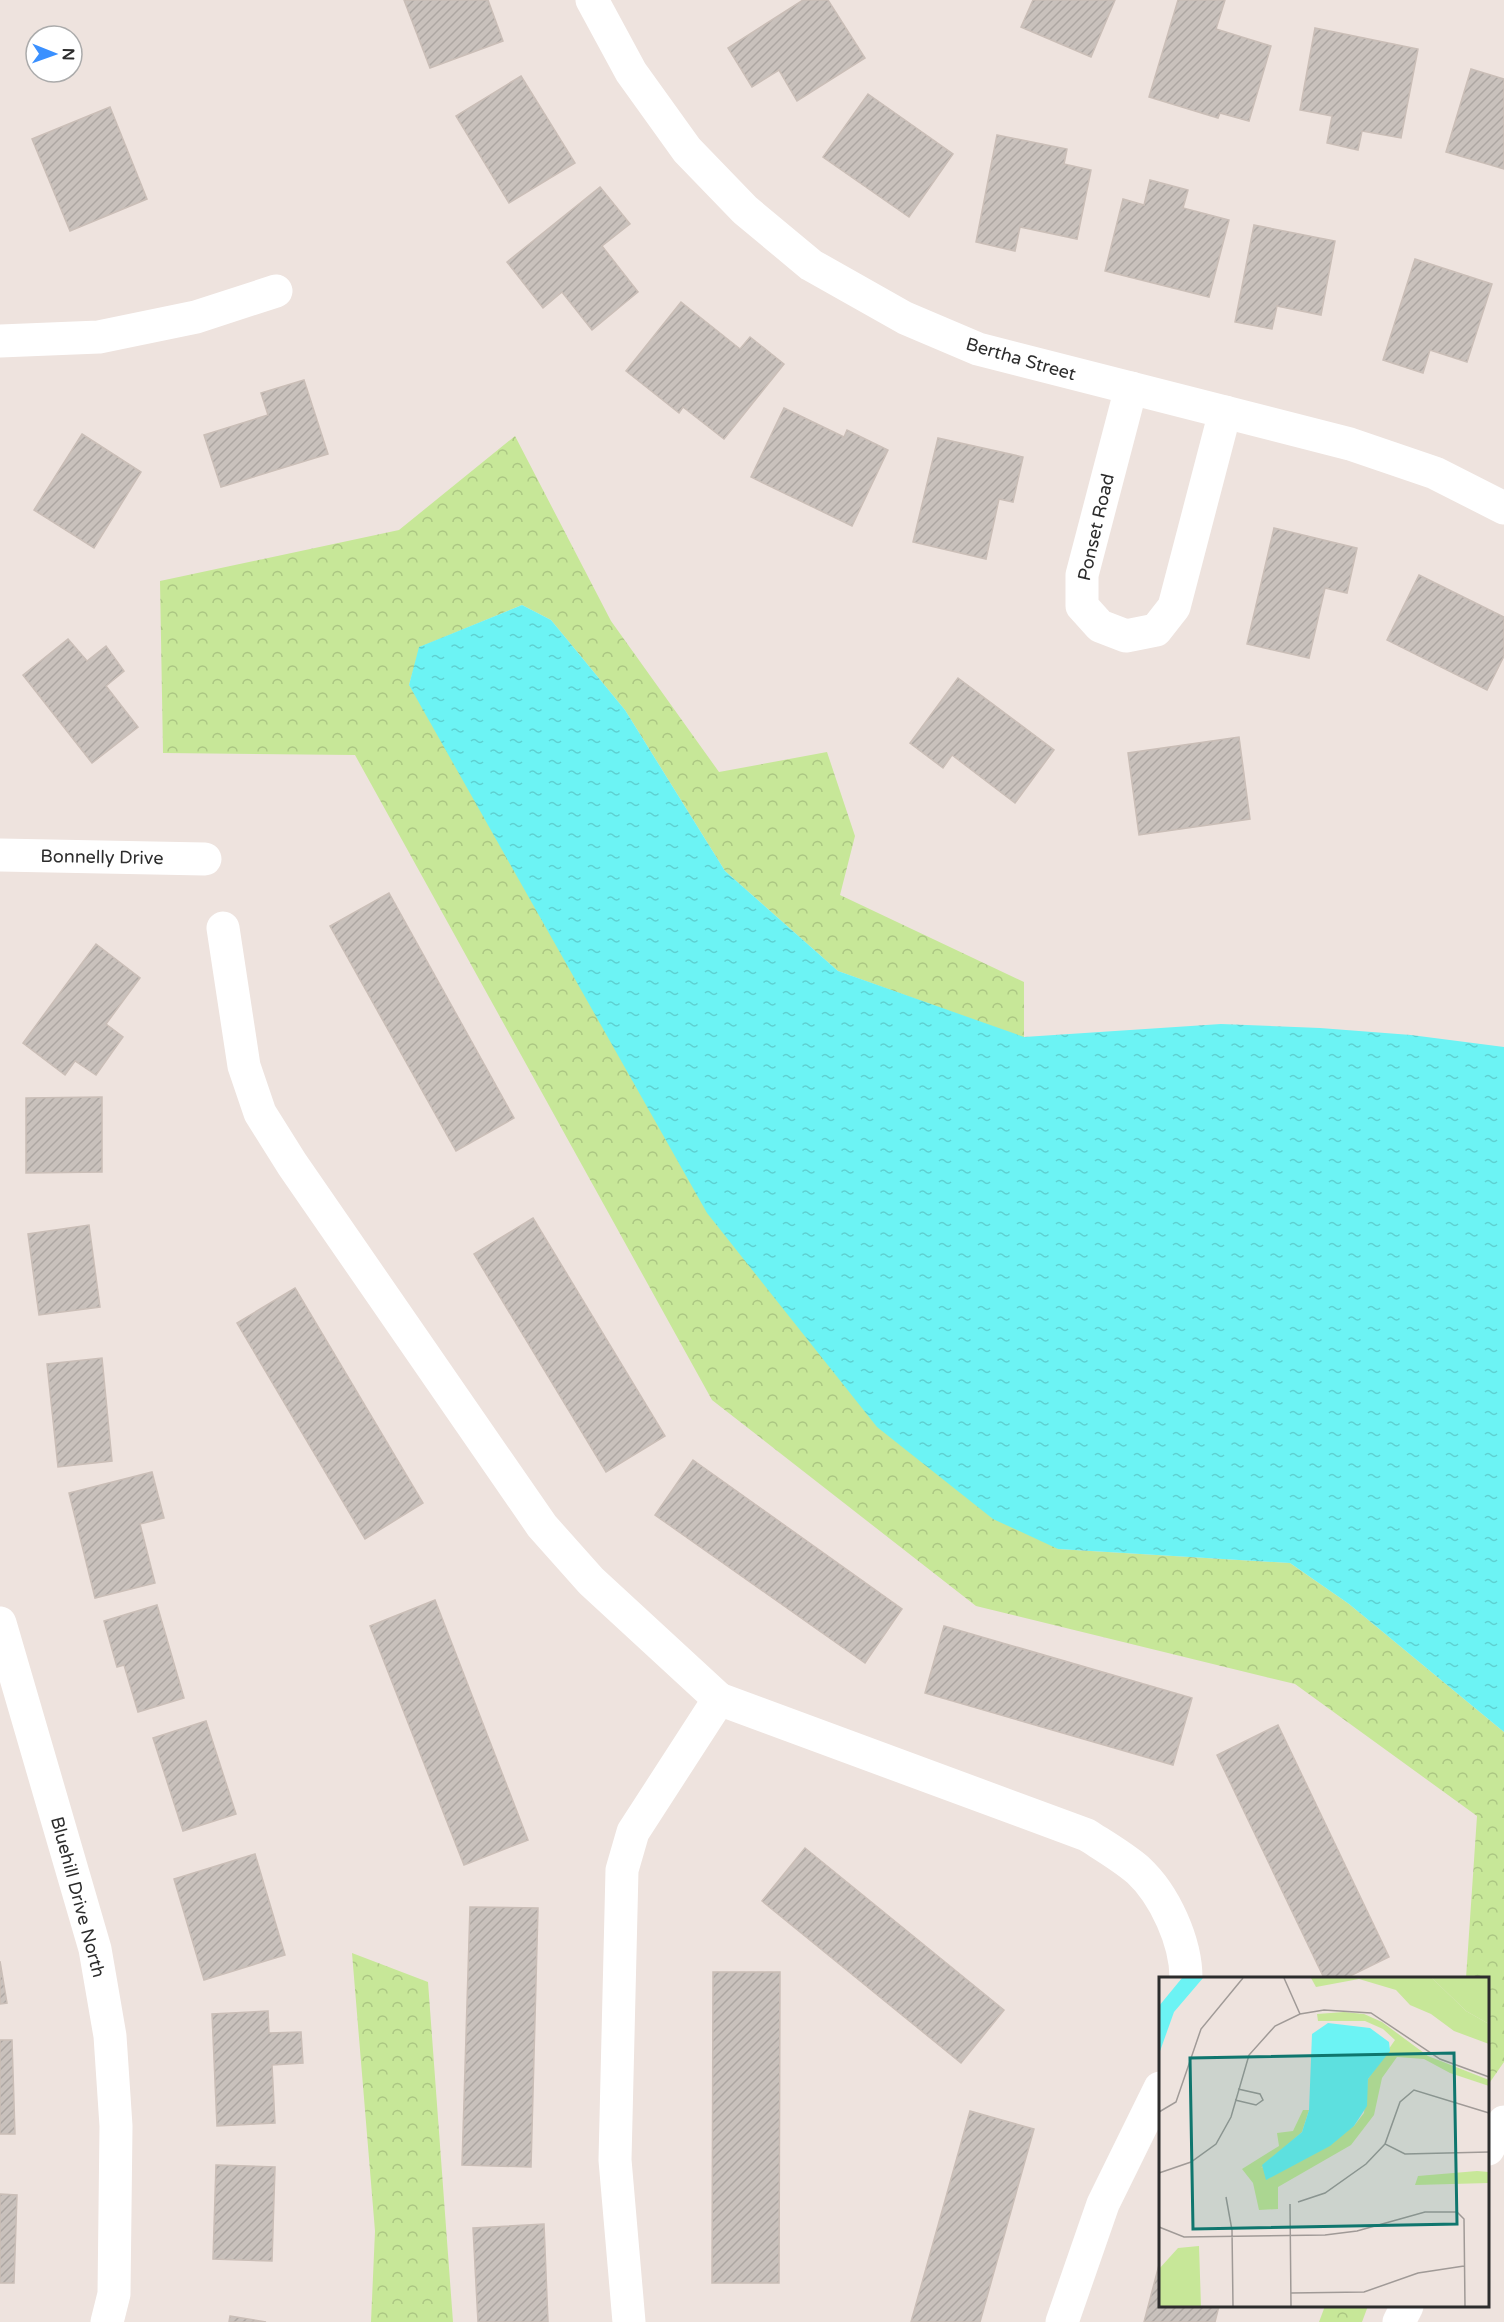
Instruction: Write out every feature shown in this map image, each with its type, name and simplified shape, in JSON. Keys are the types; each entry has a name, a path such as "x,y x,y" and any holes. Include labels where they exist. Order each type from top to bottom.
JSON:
{"street":[{"name":"Bertha Street","path":"592,0 631,72 687,150 745,210 811,265 905,318 978,349 1350,444 1435,473 1504,508"},
{"path":"0,341 99,337 196,317 276,291"},
{"name":"Ponset Road","path":"1131,388 1082,575 1083,606 1100,627 1126,636 1156,630 1174,607 1225,412"},
{"name":"Bonnelly Drive","path":"0,855 205,859"},
{"path":"223,928 244,1066 260,1113 292,1164 542,1526 591,1581 719,1699 1087,1835 1138,1870 1170,1912 1186,1961 1186,1977"},
{"name":"Bluehill Drive North","path":"0,1623 95,1948 110,2036 116,2126 114,2294 107,2322"},
{"path":"629,2322 615,2160 622,1870 633,1832 719,1699"},
{"path":"1062,2322 1103,2204 1159,2092"},
{"path":"1489,2147 1504,2122"},
{"path":"1399,2322 1406,2307"}],"green space":[{"path":"515,436 611,621 719,772 827,752 855,836 840,895 1024,982 1024,1038 838,971 725,871 625,710 551,620 522,605 420,647 409,685 1058,1549 1290,1563 1349,1604 1504,1732 1504,2062 1489,2084 1489,1977 1466,1977 1477,1816 1295,1684 976,1606 712,1400 355,755 163,753 160,581 399,530"},
{"path":"352,1953 428,1982 453,2322 371,2322 375,2231"},
{"path":"1325,2307 1368,2307 1362,2322 1319,2322"}],"water":[{"path":"522,605 551,620 625,710 725,871 838,971 1024,1037 1221,1024 1411,1035 1504,1047 1504,1732 1349,1604 1290,1563 1058,1549 993,1519 877,1427 707,1213 409,685 419,647"}],"building":[{"path":"404,0 488,0 503,41 430,68"},
{"path":"803,0 828,0 865,58 797,101 779,70 752,87 728,48"},
{"path":"1033,0 1115,0 1091,57 1021,27"},
{"path":"1178,0 1225,0 1216,29 1271,46 1249,121 1220,113 1218,118 1149,97"},
{"path":"1315,28 1418,49 1401,138 1362,131 1358,150 1327,143 1332,116 1300,110"},
{"path":"1471,69 1504,79 1504,169 1446,152"},
{"path":"521,76 575,163 509,203 456,116"},
{"path":"868,94 953,154 909,217 823,157"},
{"path":"110,107 147,199 70,231 32,139"},
{"path":"997,135 1067,149 1064,164 1091,170 1077,239 1020,227 1015,251 976,242"},
{"path":"1150,180 1188,190 1183,208 1229,220 1209,297 1105,271 1123,199 1144,205"},
{"path":"600,187 630,224 602,246 638,292 592,330 562,292 543,308 507,262"},
{"path":"1254,225 1335,241 1321,315 1277,306 1272,329 1235,322"},
{"path":"1415,259 1492,284 1467,362 1430,350 1423,373 1383,360"},
{"path":"681,302 740,349 750,337 784,364 724,439 683,407 679,413 626,371"},
{"path":"304,380 328,454 221,487 204,435 268,415 261,393"},
{"path":"784,408 844,437 847,430 888,450 852,526 751,477"},
{"path":"82,434 141,472 94,548 34,510"},
{"path":"938,438 1023,457 1013,502 999,499 986,559 913,542"},
{"path":"1274,528 1357,548 1347,593 1325,588 1309,658 1247,644"},
{"path":"1419,575 1504,617 1504,656 1487,690 1387,640"},
{"path":"68,639 87,661 106,646 124,671 106,686 138,727 92,763 23,675"},
{"path":"958,678 1054,750 1015,803 952,755 943,768 910,743"},
{"path":"1239,737 1250,819 1139,835 1128,753"},
{"path":"389,893 514,1118 456,1151 330,926"},
{"path":"96,944 140,978 106,1024 123,1037 96,1075 75,1061 65,1075 23,1043"},
{"path":"102,1097 102,1172 26,1173 26,1098"},
{"path":"533,1218 665,1436 606,1472 474,1254"},
{"path":"89,1225 100,1307 39,1315 28,1234"},
{"path":"295,1288 423,1503 365,1539 237,1323"},
{"path":"102,1358 112,1461 58,1467 47,1364"},
{"path":"693,1460 902,1609 865,1663 655,1515"},
{"path":"152,1472 164,1518 140,1524 155,1583 95,1598 69,1493"},
{"path":"435,1600 528,1840 464,1865 370,1626"},
{"path":"157,1605 184,1698 138,1712 124,1665 117,1667 104,1621"},
{"path":"944,1626 1192,1698 1173,1765 925,1693"},
{"path":"206,1721 236,1814 183,1831 153,1738"},
{"path":"1278,1725 1389,1957 1348,1977 1324,1977 1217,1755"},
{"path":"805,1848 1004,2010 961,2063 762,1901"},
{"path":"255,1854 285,1955 204,1980 174,1879"},
{"path":"470,1907 538,1908 531,2167 462,2165"},
{"path":"0,1961 7,2003 0,2004"},
{"path":"713,1972 780,1972 779,2283 712,2283"},
{"path":"268,2011 269,2033 301,2032 303,2063 272,2065 275,2123 217,2126 212,2014"},
{"path":"0,2040 12,2040 15,2134 0,2134"},
{"path":"970,2111 1034,2129 980,2322 911,2322"},
{"path":"216,2165 275,2167 272,2261 213,2259"},
{"path":"0,2194 17,2195 14,2283 0,2283"},
{"path":"544,2224 548,2322 478,2322 473,2228"},
{"path":"1159,2265 1159,2307 1219,2307 1215,2322 1144,2322"},
{"path":"230,2316 266,2322 229,2322"}]}
